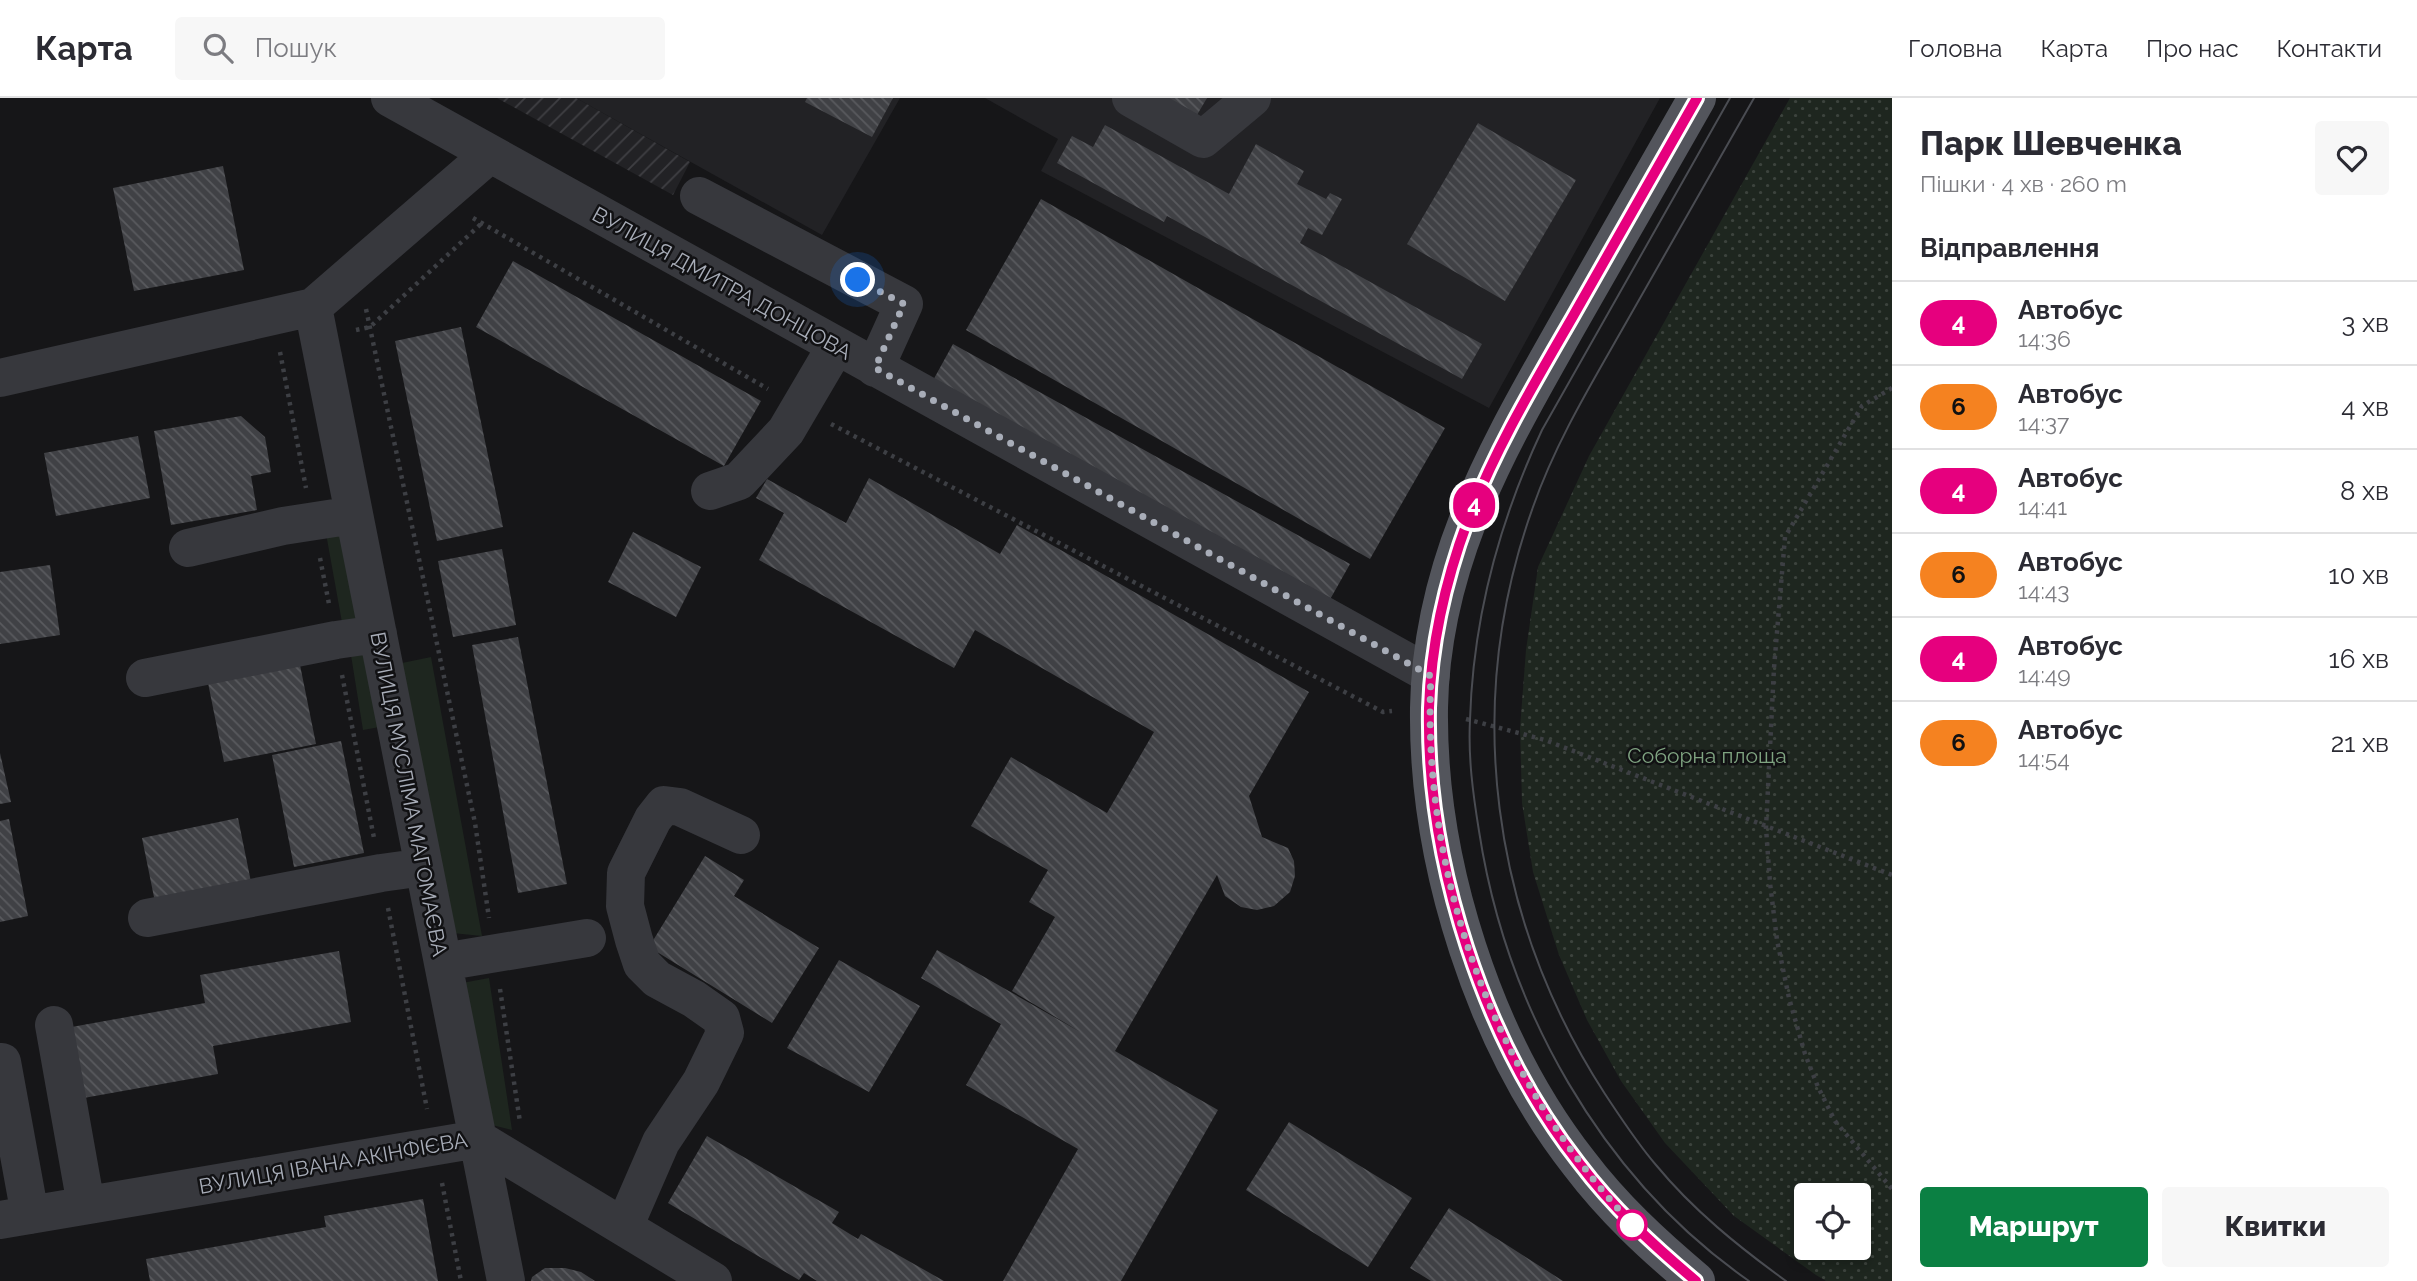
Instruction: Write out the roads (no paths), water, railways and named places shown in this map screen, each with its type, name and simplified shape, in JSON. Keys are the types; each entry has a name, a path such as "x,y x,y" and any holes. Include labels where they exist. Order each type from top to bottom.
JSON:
{"main road":[{"path":"1696,1281 1650,1243 1576,1161 1518,1067 1490,1009 1452,891 1441,843 1434,792 1430,692 1438,628 1450,578 1467,522 1490,467 1520,409 1697,98"}],"street":[{"name":"ВУЛИЦЯ ДМИТРА ДОНЦОВА","path":"390,98 875,368 1430,692"},
{"path":"1131,98 1203,139 1252,98"},
{"path":"0,377 313,307 490,154"},
{"path":"699,196 904,304 875,368"},
{"name":"ВУЛИЦЯ МУСЛІМА МАГОМАЄВА","path":"313,307 506,1281"},
{"path":"710,491 739,481 786,431 836,346"},
{"path":"188,548 354,515"},
{"path":"145,678 336,640 378,635"},
{"path":"624,1227 661,1142 701,1082 725,1032 721,1018 694,999 657,979 642,964 625,905 626,873 653,819 664,805 680,807 741,835"},
{"path":"147,918 424,867"},
{"path":"443,962 587,938"},
{"path":"54,1025 86,1205"},
{"path":"2,1062 15,1217"},
{"name":"ВУЛИЦЯ ІВАНА АКІНФІЄВА","path":"15,1217 478,1139 713,1281"}],"tram line":[{"path":"1730,98 1542,430 1527,465 1501,535 1483,608 1472,682 1470,748 1477,817 1492,897 1512,961 1537,1024 1569,1083 1606,1140 1648,1192 1696,1239 1749,1281"},
{"path":"1754,98 1588,389 1542,483 1511,582 1498,658 1495,733 1500,809 1513,883 1536,956 1566,1026 1605,1094 1656,1165 1717,1227 1786,1281"}],"park label":[{"name":"Соборна площа","path":"1707,755"}]}
